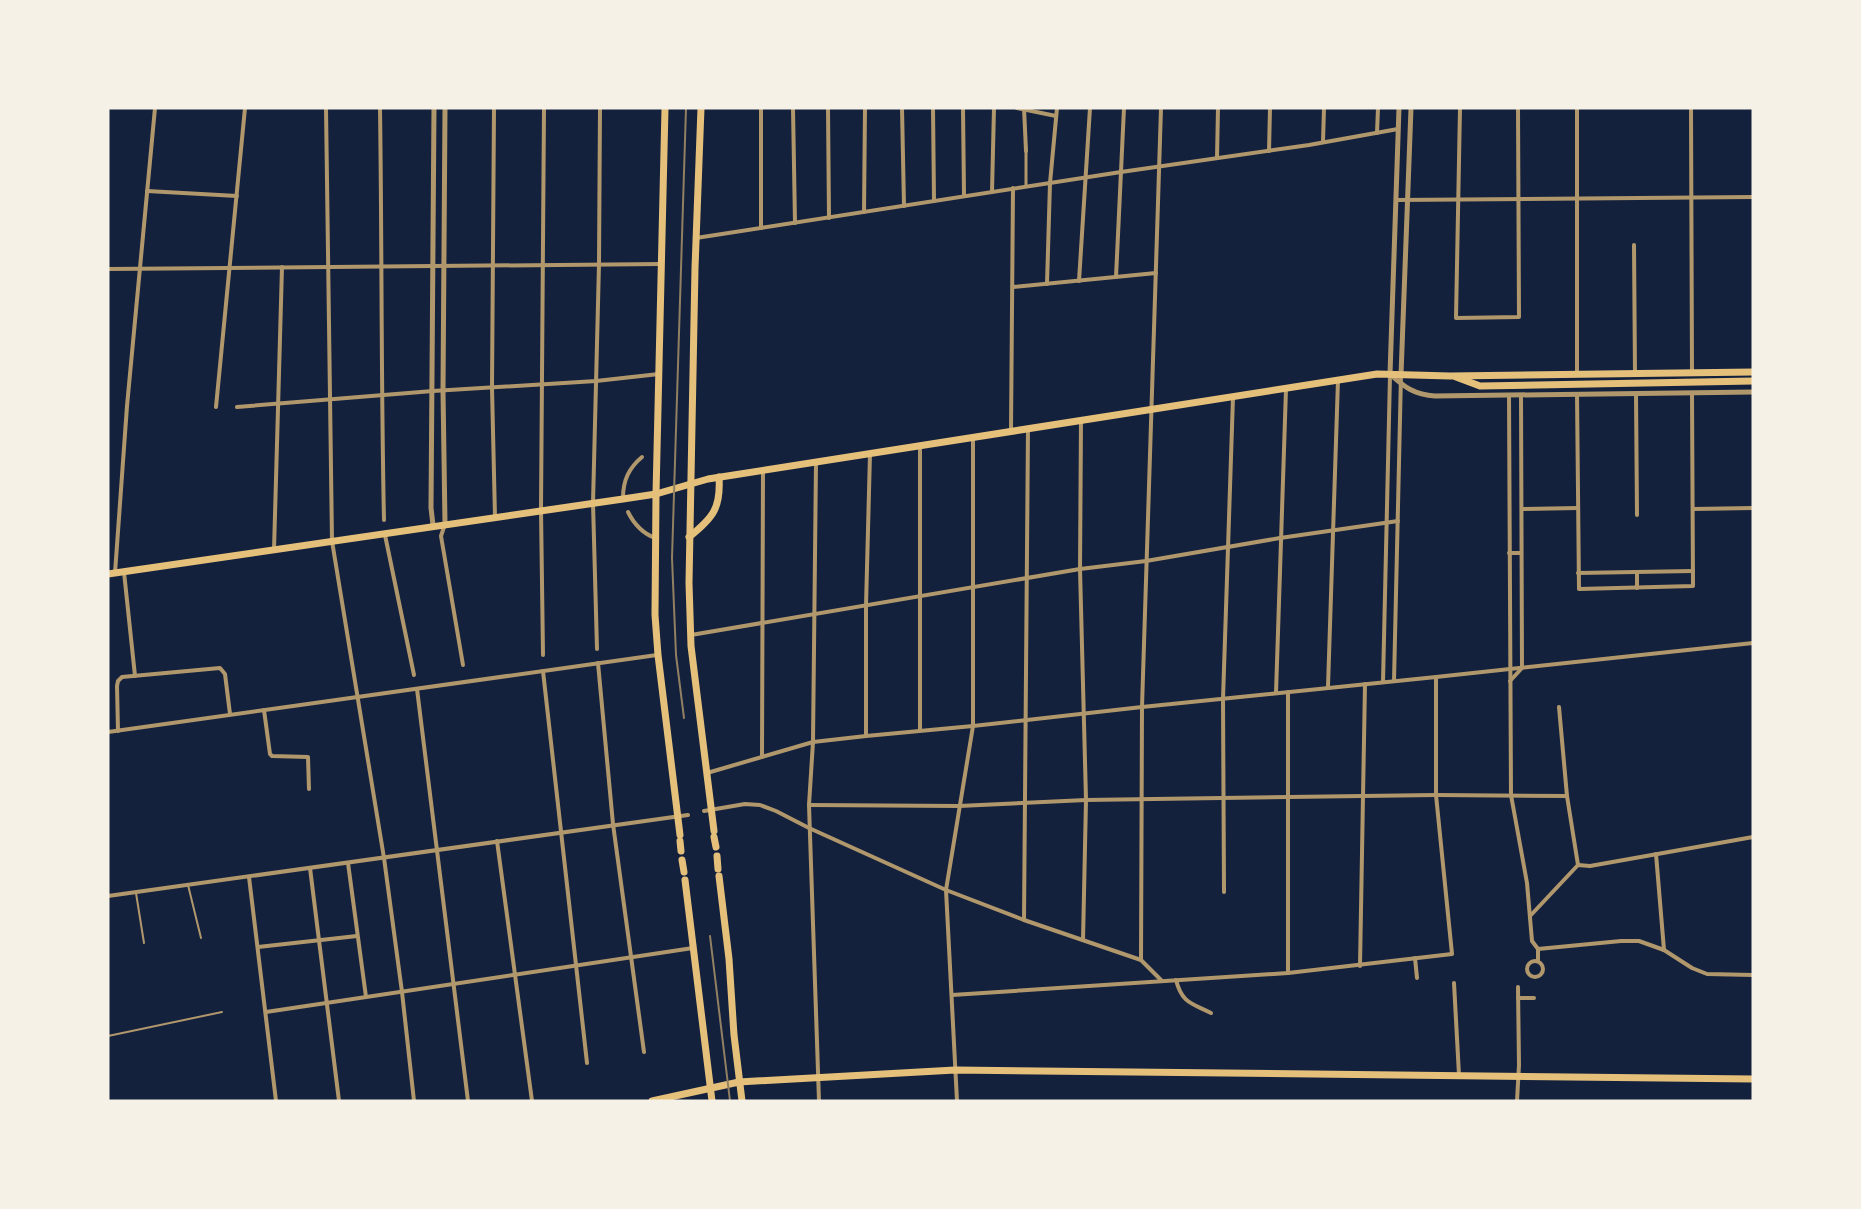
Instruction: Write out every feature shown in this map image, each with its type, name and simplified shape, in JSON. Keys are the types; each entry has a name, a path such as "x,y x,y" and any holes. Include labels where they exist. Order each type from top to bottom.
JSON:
{"main road":[{"path":"665,108 655,615 712,1101"},
{"path":"701,108 690,483 690,636 706,773 707,810 716,847"},
{"path":"111,573 656,494 719,477 1377,374 1450,376 1753,371"},
{"path":"1701,383 1728,379 1753,371"},
{"path":"1450,376 1480,386 1753,381"},
{"path":"689,537 707,522 717,506 720,497 719,477"},
{"path":"717,856 742,1101"},
{"path":"652,1101 739,1082 956,1070 1753,1079"}],"street":[{"path":"111,573 155,108"},
{"path":"216,407 245,108"},
{"path":"326,108 332,541 384,858 414,1101"},
{"path":"380,108 384,520"},
{"path":"434,108 431,508 433,525 441,536 463,664"},
{"path":"441,536 445,524 443,391 445,108"},
{"path":"494,108 492,388 495,517"},
{"path":"543,655 541,385 544,108"},
{"path":"597,649 593,503 600,108"},
{"path":"761,108 761,228"},
{"path":"793,108 795,223"},
{"path":"828,108 829,218"},
{"path":"864,212 865,108"},
{"path":"902,108 904,206"},
{"path":"933,108 934,201"},
{"path":"963,108 964,196"},
{"path":"992,192 994,108"},
{"path":"1017,108 1056,116"},
{"path":"1024,108 1026,186"},
{"path":"1047,284 1050,183 1056,108"},
{"path":"1079,280 1090,108"},
{"path":"1116,277 1124,108"},
{"path":"1141,960 1142,706 1161,108"},
{"path":"1217,159 1218,108"},
{"path":"1269,151 1270,108"},
{"path":"1323,142 1324,108"},
{"path":"1377,133 1378,108"},
{"path":"1383,682 1399,108"},
{"path":"1394,681 1410,108"},
{"path":"1460,108 1456,318 1519,316 1518,108"},
{"path":"1577,108 1577,374"},
{"path":"1691,108 1692,372"},
{"path":"696,238 1085,177 1269,151 1398,129"},
{"path":"1011,430 1014,189"},
{"path":"147,191 237,196"},
{"path":"1395,200 1753,197"},
{"path":"1634,245 1635,373"},
{"path":"108,268 663,264"},
{"path":"274,550 282,267"},
{"path":"1013,287 1156,273"},
{"path":"237,407 433,391 596,381 659,374"},
{"path":"1390,374 1401,385 1424,395 1753,392"},
{"path":"1328,687 1338,380"},
{"path":"1276,693 1286,388"},
{"path":"1577,394 1579,589 1693,586 1692,393"},
{"path":"1636,394 1637,515"},
{"path":"1509,395 1511,795 1522,852 1531,915 1532,941 1538,949 1538,961 1543,967 1538,976 1533,976 1527,971 1527,966 1531,962 1538,961"},
{"path":"1510,681 1522,668 1521,395"},
{"path":"1224,892 1223,699 1233,396"},
{"path":"1081,419 1080,569 1086,801 1083,940"},
{"path":"1024,920 1028,428"},
{"path":"957,1101 946,890 973,726 973,436"},
{"path":"920,445 920,730"},
{"path":"866,736 866,606 870,453"},
{"path":"623,499 623,485 628,472 642,457"},
{"path":"816,461 813,742 809,828 819,1101"},
{"path":"762,758 763,470"},
{"path":"1693,509 1753,507"},
{"path":"1522,509 1578,508"},
{"path":"628,512 638,528 656,538"},
{"path":"690,636 1080,569 1146,561 1398,521"},
{"path":"384,533 414,675"},
{"path":"1509,553 1521,553"},
{"path":"124,571 135,676"},
{"path":"1637,572 1637,588"},
{"path":"1578,573 1694,572"},
{"path":"706,773 813,742 1753,643"},
{"path":"108,732 658,655"},
{"path":"598,663 613,824 644,1052"},
{"path":"118,731 118,681 122,677 220,668 225,674 230,714"},
{"path":"543,671 587,1063"},
{"path":"952,994 1288,973 1452,954 1436,795 1436,677"},
{"path":"1360,966 1365,684"},
{"path":"417,689 468,1101"},
{"path":"1288,692 1288,973"},
{"path":"1559,707 1567,796 1578,865"},
{"path":"264,710 270,754 308,757 309,789"},
{"path":"809,805 959,806 1288,797 1567,796"},
{"path":"707,810 746,804 760,805 946,890 1024,920 1141,960 1161,980"},
{"path":"108,896 688,815"},
{"path":"1578,865 1590,866 1753,837"},
{"path":"497,841 532,1101"},
{"path":"1656,854 1664,950"},
{"path":"348,863 366,997"},
{"path":"1531,915 1578,865"},
{"path":"310,868 339,1101"},
{"path":"249,877 276,1101"},
{"path":"258,947 357,936"},
{"path":"1538,949 1622,941 1639,942 1664,950 1692,968 1707,974 1753,975"},
{"path":"266,1012 693,948"},
{"path":"1415,958 1417,978"},
{"path":"1176,980 1184,999 1211,1014"},
{"path":"1454,983 1459,1075"},
{"path":"1517,1101 1518,987"},
{"path":"1518,998 1534,998"}],"lane":[{"path":"188,885 201,938"},
{"path":"136,892 144,943"},
{"path":"108,1036 222,1012"}],"railway":[{"path":"684,718 676,655 672,558 686,108"},
{"path":"710,936 730,1101"}]}
